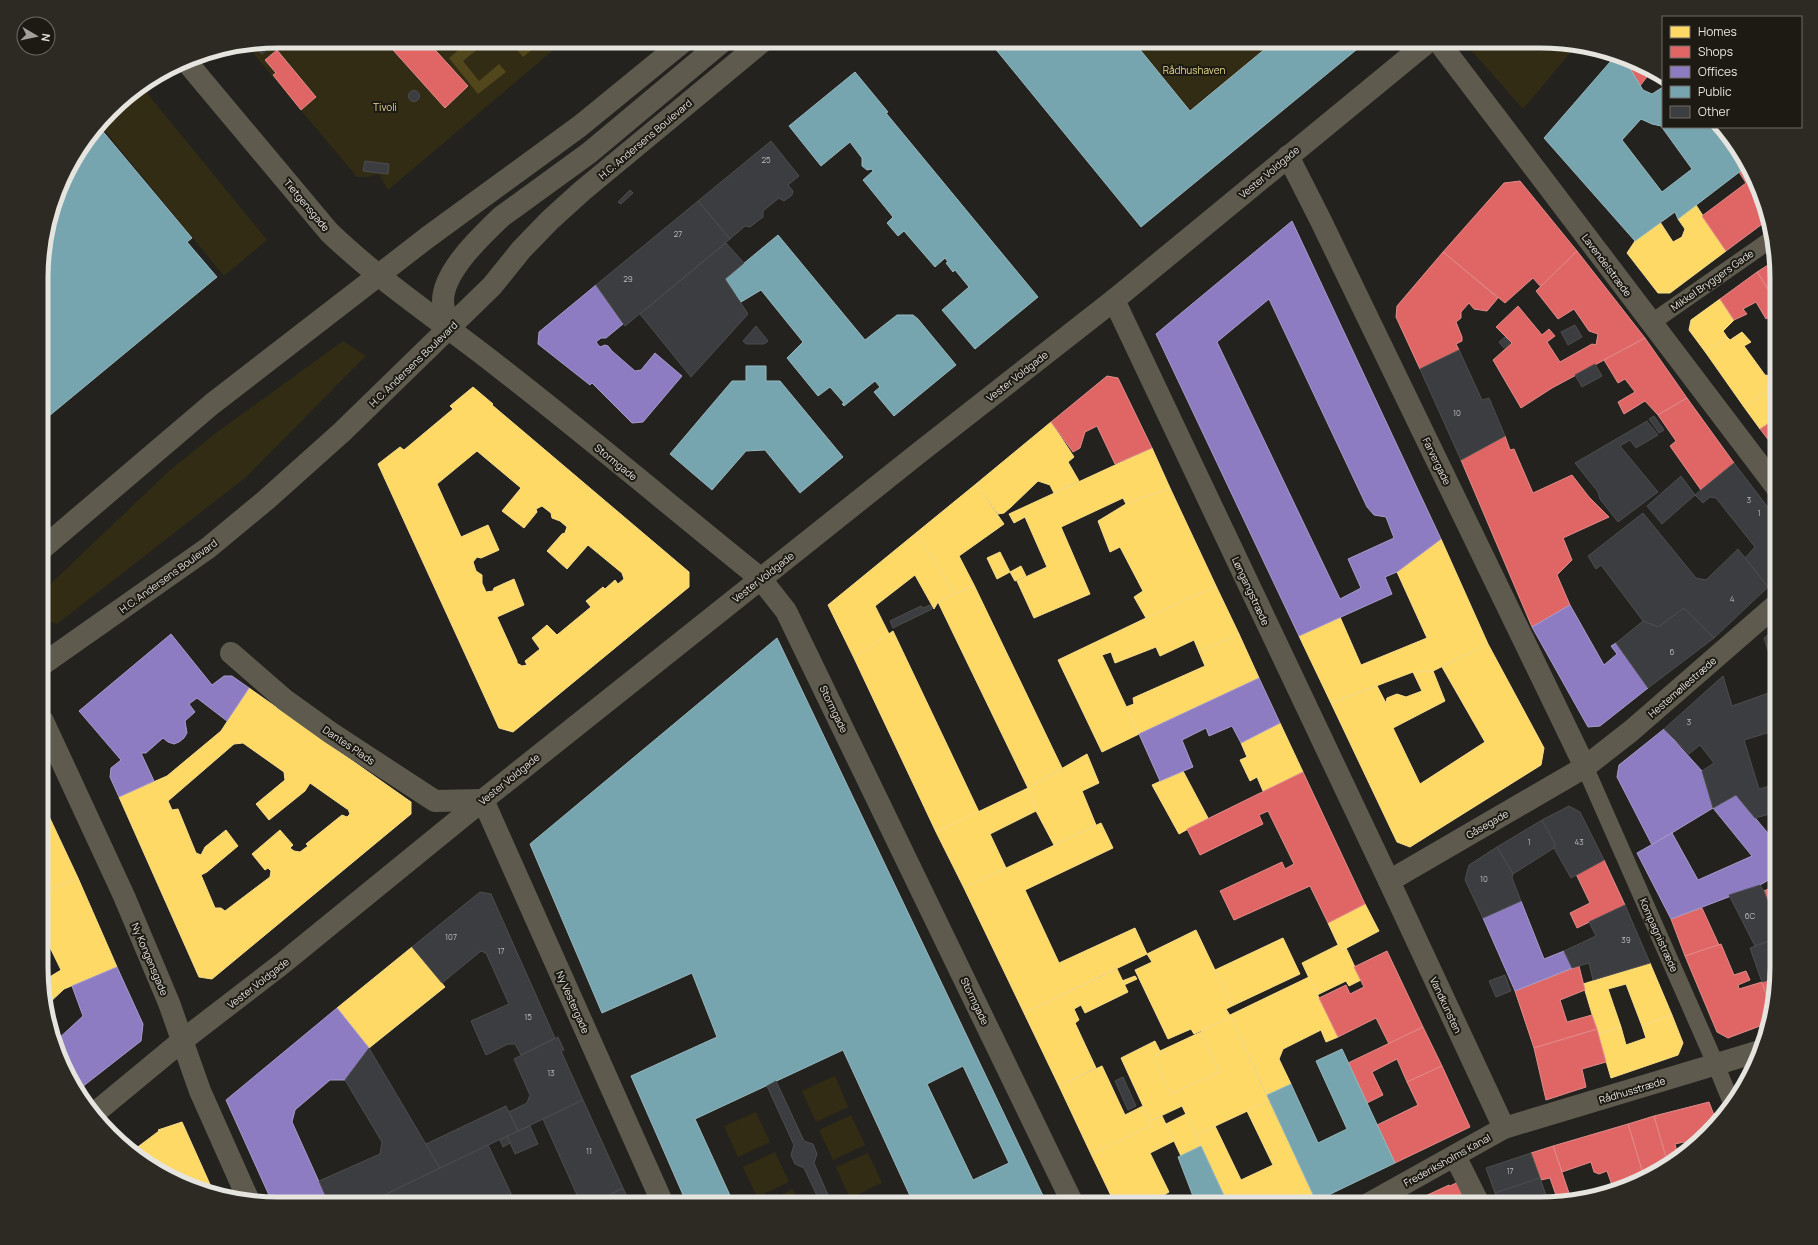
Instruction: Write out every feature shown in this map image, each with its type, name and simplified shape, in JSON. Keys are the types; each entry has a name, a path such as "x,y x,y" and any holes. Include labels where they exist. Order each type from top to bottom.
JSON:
{"street":[{"path":"48,544 212,404 428,237 580,126 675,48"},
{"path":"449,328 442,303 444,291 448,281 460,262 488,229 501,217 589,153 715,48"},
{"name":"H.C. Andersens Boulevard","path":"48,660 202,552 261,505 342,432 492,286 521,250 550,220 582,191 755,48"},
{"name":"Vester Voldgade","path":"98,1110 183,1040 283,963 483,800 760,578 1114,300 1420,48"},
{"name":"Lavendelstræde","path":"1443,48 1770,480"},
{"name":"Tietgensgade","path":"189,65 329,232 378,275 449,328"},
{"name":"Farvergade","path":"1288,156 1320,219 1585,767"},
{"name":"Mikkel Bryggers Gade","path":"1651,323 1767,241"},
{"name":"Løngangstræde","path":"1114,300 1389,881"},
{"name":"Stormgade","path":"449,328 760,578 786,611 1070,1197"},
{"name":"Hestemøllestræde","path":"1585,767 1631,731 1770,609"},
{"name":"Dantes Plads","path":"231,653 285,700 326,729 436,801 483,800"},
{"name":"Ny Kongensgade","path":"48,732 124,896 183,1040 200,1091 245,1195"},
{"name":"Gåsegade","path":"1389,881 1585,767"},
{"name":"Kompagnistræde","path":"1585,767 1729,1098"},
{"name":"Ny Vestergade","path":"483,800 660,1197"},
{"name":"Vandkunsten","path":"1389,881 1504,1128"},
{"name":"Rådhusstræde","path":"1504,1128 1754,1053"},
{"name":"Frederiksholms Kanal","path":"1381,1197 1504,1128"},
{"path":"1456,1156 1476,1197"}],"green space":[{"name":"Tivoli","path":"263,48 556,48 388,190 379,174 368,177 357,177 250,50"},
{"name":"Rådhushaven","path":"1139,48 1266,48 1190,111"},
{"path":"1469,48 1555,48 1572,50 1523,109"},
{"path":"145,90 267,240 224,276 103,128 126,105"},
{"path":"343,341 366,356 245,478 57,624 48,621 48,586 169,471 216,433"},
{"path":"835,1076 848,1107 816,1122 802,1091"},
{"path":"756,1112 770,1142 738,1157 724,1126"},
{"path":"851,1115 865,1145 833,1160 819,1130"},
{"path":"775,1152 789,1182 757,1197 743,1167"},
{"path":"868,1153 882,1183 850,1197 836,1167"},
{"path":"793,1189 797,1197 776,1197"}],"shaded area":[{"path":"461,48 479,48 463,61 479,81 499,64 506,72 478,94 449,58"},
{"path":"519,48 534,48 523,57 517,50"}],"building: Homes":[{"path":"1696,205 1726,251 1670,293 1658,293 1627,253 1635,241 1660,222 1673,242 1682,237 1685,229 1678,219"},
{"path":"1720,299 1734,320 1723,331 1727,337 1706,353 1689,330 1691,320"},
{"path":"1742,332 1751,342 1744,346 1765,375 1770,376 1770,389 1744,407 1706,353 1727,337 1730,340"},
{"path":"473,387 493,404 492,405 689,572 689,587 513,732 499,728 378,464 400,447 404,450 453,409 450,406","holes":["477,451 521,488 502,511 524,528 537,512 536,509 542,506 551,513 552,518 560,521 567,527 565,533 562,534 547,551 567,569 588,545 622,573 624,579 618,584 615,580 605,589 603,587 586,601 591,607 557,635 547,625 532,638 540,649 525,661 527,665 522,666 517,663 497,617 524,605 514,579 494,588 493,591 486,592 482,583 482,575 476,571 473,562 477,557 481,558 499,550 488,525 461,537 437,484"]},
{"path":"1770,389 1770,423 1760,429 1744,407"},
{"path":"1051,422 1074,457 1068,462 1079,481 1054,493 1050,485 1038,481 1004,513 998,514 976,484"},
{"path":"1152,448 1170,488 1126,504 1123,498 1061,527 1090,594 1034,618 1017,581 1047,567 1025,517 1014,523 1009,514"},
{"path":"976,484 1004,524 959,556 974,585 955,594 916,533"},
{"path":"1170,488 1216,586 1146,618 1134,597 1143,591 1120,547 1110,552 1098,521 1126,504"},
{"path":"916,533 955,594 938,602 934,609 915,575 875,606 889,634 854,658 828,605"},
{"path":"1441,539 1488,644 1433,671 1413,672 1331,703 1299,636 1340,617 1361,665 1427,638 1397,572"},
{"path":"1000,552 1010,572 997,579 987,558"},
{"path":"1021,566 1026,576 1015,581 1010,572"},
{"path":"974,585 1062,768 1028,788 938,602"},
{"path":"1216,586 1239,634 1199,652 1194,640 1160,656 1156,647 1115,663 1111,652 1102,655 1139,734 1102,752 1058,660"},
{"path":"893,631 979,812 936,832 854,658"},
{"path":"1239,634 1259,678 1139,734 1126,707 1134,704 1133,698 1205,666 1199,652"},
{"path":"1488,644 1544,748 1541,765 1410,847 1397,842 1331,703 1377,686 1386,703 1387,698 1397,694 1406,697 1422,691 1413,672 1433,671 1445,701 1393,728 1420,784 1485,742 1442,667"},
{"path":"249,688 411,802 411,814 212,979 199,977 119,797 167,776 221,731","holes":["243,743 284,772 285,780 256,804 269,820 305,791 310,783 348,809 350,814 347,817 342,815 306,844 308,846 300,852 294,851 290,848 293,845 280,830 252,854 265,870 268,868 271,871 270,877 225,911 221,908 215,908 201,875 207,872 238,846 226,830 205,847 201,855 196,853 178,809 172,810 168,801 234,744"]},
{"path":"1280,723 1303,772 1263,791 1257,777 1250,781 1240,760 1247,757 1241,743"},
{"path":"1087,754 1099,783 1082,791 1096,825 1054,845 1036,811 1028,788"},
{"path":"1183,771 1208,818 1179,834 1152,785"},
{"path":"1028,788 1036,811 990,834 1006,868 964,888 936,832"},
{"path":"48,814 78,878 48,891"},
{"path":"1101,823 1113,848 1025,890 1059,963 1135,928 1147,954 1024,1013 964,888"},
{"path":"78,878 117,967 64,989 51,1002 48,978 61,970 48,943 48,891"},
{"path":"1365,904 1379,931 1341,951 1328,923"},
{"path":"1196,930 1232,1006 1226,1009 1231,1017 1194,1034 1191,1029 1168,1039 1135,970 1152,962 1147,954"},
{"path":"1283,938 1300,974 1232,1006 1215,970"},
{"path":"1338,945 1341,951 1346,948 1361,980 1349,986 1346,981 1317,995 1302,963"},
{"path":"412,947 445,987 369,1048 337,1008"},
{"path":"1650,963 1672,1015 1642,1026 1626,984 1608,989 1621,1027 1598,1034 1583,984"},
{"path":"1117,969 1128,992 1085,1013 1081,1005 1074,1009 1079,1020 1075,1023 1096,1068 1059,1086 1024,1013"},
{"path":"1135,976 1137,979 1124,985 1122,981"},
{"path":"1309,977 1338,1037 1326,1042 1321,1030 1283,1049 1279,1059 1291,1084 1267,1095 1230,1015"},
{"path":"1672,1015 1683,1043 1678,1055 1611,1078 1598,1034 1621,1027 1626,1045 1646,1038 1642,1026"},
{"path":"1231,1017 1269,1101 1196,1135 1182,1106 1150,1121 1121,1058 1155,1041 1161,1053 1154,1057 1171,1094 1219,1072 1201,1031"},
{"path":"1201,1032 1219,1072 1171,1094 1154,1057 1161,1053 1160,1051"},
{"path":"1102,1066 1125,1115 1143,1106 1152,1125 1091,1154 1059,1086"},
{"path":"1269,1101 1314,1197 1225,1197 1196,1135 1215,1126 1241,1180 1273,1165 1247,1111"},
{"path":"1186,1114 1201,1146 1181,1156 1166,1124"},
{"path":"1162,1116 1174,1141 1150,1153 1169,1192 1162,1197 1112,1197 1091,1154 1152,1125 1150,1121"},
{"path":"182,1122 211,1187 190,1180 176,1173 136,1148 159,1131 158,1130"}],"building: Shops":[{"path":"395,48 433,48 468,86 445,108 393,50"},
{"path":"277,50 316,97 301,110 273,75 276,73 265,60"},
{"path":"1628,65 1648,75 1640,86"},
{"path":"1742,170 1753,190 1763,223 1726,251 1702,216 1746,183 1739,172"},
{"path":"1520,181 1577,251 1541,287 1533,278 1505,303 1443,252 1504,183"},
{"path":"1577,251 1645,338 1552,388 1521,408 1493,360 1512,343 1496,327 1518,306 1542,335 1549,329 1555,336 1547,342 1560,362 1592,344 1596,345 1598,334 1589,331 1574,309 1558,319 1536,291"},
{"path":"1443,252 1498,298 1487,311 1474,309 1469,303 1461,312 1461,318 1456,322 1462,337 1462,341 1456,344 1459,350 1420,369 1396,317 1397,306"},
{"path":"1770,264 1770,293 1757,272"},
{"path":"1757,272 1770,292 1770,316 1766,319 1756,302 1743,309 1747,314 1734,320 1720,299"},
{"path":"1645,338 1687,398 1658,415 1645,401 1624,414 1618,402 1635,392 1625,379 1618,383 1604,360"},
{"path":"1107,376 1118,378 1152,448 1115,464 1097,426 1085,432 1080,448 1073,452 1051,422"},
{"path":"1687,398 1734,463 1701,490 1670,446 1676,441 1658,415"},
{"path":"1770,423 1770,442 1760,429"},
{"path":"1505,436 1510,450 1514,449 1533,493 1572,475 1589,497 1609,517 1563,538 1572,560 1557,575 1570,605 1532,627 1461,460"},
{"path":"1303,772 1365,904 1328,923 1310,886 1234,920 1220,891 1282,862 1285,869 1294,864 1268,811 1259,815 1263,824 1200,855 1187,829"},
{"path":"1604,860 1625,905 1577,928 1570,913 1590,903 1576,874"},
{"path":"1770,888 1770,905 1764,891"},
{"path":"1702,908 1719,945 1685,956 1671,919"},
{"path":"1721,944 1734,975 1746,971 1750,980 1738,985 1739,989 1762,982 1768,999 1763,1025 1728,1038 1717,1032 1685,956"},
{"path":"1387,951 1423,1027 1389,1044 1376,1018 1338,1037 1319,998 1346,985 1350,994 1364,987 1354,967"},
{"path":"1579,966 1585,990 1560,1000 1567,1022 1592,1015 1597,1029 1534,1048 1515,991"},
{"path":"1770,980 1768,999 1762,982"},
{"path":"1423,1027 1442,1066 1407,1082 1397,1059 1372,1072 1383,1095 1367,1103 1348,1063"},
{"path":"1597,1029 1606,1062 1582,1069 1586,1087 1546,1100 1534,1048"},
{"path":"1442,1066 1470,1127 1395,1163 1377,1125 1418,1105 1407,1082"},
{"path":"1709,1102 1715,1117 1685,1146 1684,1142 1675,1144 1677,1152 1666,1159 1654,1116"},
{"path":"1654,1116 1667,1159 1649,1169 1642,1171 1628,1124"},
{"path":"1628,1124 1643,1173 1612,1186 1607,1171 1599,1174 1594,1172 1591,1162 1562,1172 1553,1146"},
{"path":"1553,1146 1569,1193 1557,1197 1550,1178 1541,1180 1531,1153"},
{"path":"1456,1183 1467,1187 1471,1197 1423,1197 1449,1185 1450,1186"}],"building: Offices":[{"path":"1292,221 1441,539 1397,572 1385,577 1392,594 1299,636 1156,334","holes":["1269,299 1367,507 1374,515 1386,517 1394,538 1348,559 1361,588 1340,599 1217,342"]},
{"path":"596,285 623,324 606,338 601,338 596,342 600,347 605,345 608,346 635,371 641,370 655,353 682,376 643,422 632,423 592,383 590,385 538,344 539,332"},
{"path":"1570,605 1604,665 1617,654 1611,646 1616,643 1648,688 1600,726 1588,727 1532,627"},
{"path":"171,634 212,685 224,676 232,676 249,688 227,721 197,698 189,704 195,712 185,721 187,733 184,738 174,744 163,738 146,753 141,753 154,781 119,797 110,777 111,768 121,760 79,711"},
{"path":"1259,678 1280,723 1241,743 1232,726 1209,736 1206,728 1182,740 1193,767 1160,781 1139,734"},
{"path":"1664,729 1702,771 1713,808 1652,845 1617,777 1619,765"},
{"path":"1736,795 1770,836 1770,879 1760,885 1671,919 1637,853 1672,833 1698,880 1752,856 1713,808"},
{"path":"1521,901 1544,959 1564,951 1572,968 1515,991 1483,918"},
{"path":"117,967 143,1024 141,1041 82,1087 65,1055 59,1038 83,1016 72,986"},
{"path":"337,1008 369,1048 345,1080 330,1080 295,1110 292,1122 326,1197 270,1197 226,1100"}],"building: Public":[{"path":"995,48 1139,48 1190,111 1266,48 1358,48 1141,227"},
{"path":"1612,59 1628,65 1643,90 1652,94 1662,88 1662,127 1641,119 1622,140 1662,192 1692,169 1662,128 1715,128 1723,138 1743,170 1678,219 1675,212 1635,241 1544,138"},
{"path":"855,72 888,112 886,113 1038,297 975,349 942,310 969,287 955,270 953,272 946,263 948,262 945,258 935,267 904,231 898,236 887,223 893,217 863,180 873,171 872,169 867,170 862,166 862,158 850,142 821,166 789,126"},
{"path":"102,130 192,238 187,242 217,277 48,417 48,263 52,233 65,190 79,163"},
{"path":"778,235 865,340 897,315 913,315 956,365 894,416 874,392 880,387 875,381 844,406 842,404 844,403 830,387 818,396 787,358 803,342 761,290 741,302 725,279"},
{"path":"746,366 766,366 766,381 780,381 843,457 800,493 765,450 746,451 712,490 670,454 732,381 746,381"},
{"path":"777,638 1044,1197 911,1197 843,1050 695,1119 731,1197 684,1197 631,1076 717,1037 692,973 602,1013 530,844","holes":["963,1066 1009,1163 973,1180 927,1084"]},
{"path":"1342,1049 1395,1163 1324,1197 1314,1197 1267,1095 1291,1084 1318,1143 1347,1129 1316,1061"},
{"path":"1201,1146 1225,1197 1193,1197 1178,1157"}],"building: Other":[{"path":"269,48 262,54 257,49"},
{"path":"414,90 418,92 420,96 418,100 414,102 410,100 408,96 410,92"},
{"path":"771,141 799,176 788,185 793,191 792,195 784,201 779,198 763,211 763,217 750,227 745,226 730,239 698,201"},
{"path":"365,161 389,164 388,174 363,171"},
{"path":"630,190 633,193 621,204 618,202"},
{"path":"698,201 730,239 625,326 596,285"},
{"path":"726,243 744,263 725,279 748,314 691,377 640,314"},
{"path":"1575,325 1582,337 1568,345 1561,332"},
{"path":"756,326 768,341 764,344 746,344 743,341"},
{"path":"1505,337 1510,343 1504,348 1499,342"},
{"path":"1459,350 1482,400 1489,398 1505,436 1461,460 1420,369"},
{"path":"1595,364 1602,376 1582,387 1575,375"},
{"path":"1654,416 1664,430 1659,433 1649,419"},
{"path":"1647,421 1658,435 1636,448 1630,440 1620,446 1658,492 1618,522 1600,499 1598,492 1575,463"},
{"path":"1734,463 1770,510 1770,585 1768,587 1745,558 1755,547 1716,498 1710,497 1703,503 1695,495"},
{"path":"1681,476 1695,495 1662,524 1647,506"},
{"path":"1643,513 1696,578 1706,580 1738,549 1768,587 1714,638 1684,608 1658,627 1643,621 1601,565 1596,569 1588,556"},
{"path":"930,605 932,609 893,628 890,621 921,606 923,608"},
{"path":"1684,608 1714,638 1648,688 1616,643 1643,621 1658,627"},
{"path":"1770,633 1770,656 1764,638"},
{"path":"1723,676 1732,706 1770,692 1770,732 1744,740 1759,789 1770,786 1770,814 1755,818 1736,795 1713,808 1702,771 1714,763 1700,745 1689,754 1664,729"},
{"path":"1569,806 1580,812 1604,860 1571,878 1554,848 1555,844 1542,820"},
{"path":"1542,820 1555,844 1554,848 1513,874 1497,847"},
{"path":"1497,847 1513,874 1512,878 1521,901 1483,918 1465,880 1469,865"},
{"path":"1760,885 1770,907 1770,929 1768,930 1770,941 1755,946 1729,895"},
{"path":"480,892 491,894 555,1038 521,1055 515,1044 508,1044 486,1055 471,1021 509,1004 486,953 481,951 442,983 412,947"},
{"path":"1625,905 1650,963 1593,980 1589,963 1572,968 1564,951 1596,936 1589,922"},
{"path":"1770,941 1770,980 1762,982 1750,948"},
{"path":"1505,975 1511,991 1496,997 1489,981"},
{"path":"558,1037 564,1050 561,1051 583,1100 518,1131 509,1112 527,1103 530,1095 514,1059"},
{"path":"369,1048 440,1168 380,1197 326,1197 319,1181 380,1154 382,1142 345,1080"},
{"path":"1123,1077 1136,1106 1128,1110 1115,1081"},
{"path":"776,1081 804,1141 813,1144 817,1154 814,1163 829,1197 818,1197 804,1168 795,1164 791,1155 794,1145 767,1086"},
{"path":"583,1100 623,1188 606,1197 578,1197 543,1119"},
{"path":"506,1106 518,1131 440,1168 426,1144"},
{"path":"530,1126 538,1144 515,1154 507,1136"},
{"path":"507,1136 510,1143 503,1147 500,1140"},
{"path":"488,1145 513,1197 380,1197"},
{"path":"1531,1153 1540,1178 1495,1193 1486,1168"},
{"path":"1540,1178 1547,1197 1496,1197 1495,1193"},
{"path":"623,1188 627,1197 606,1197"}]}
